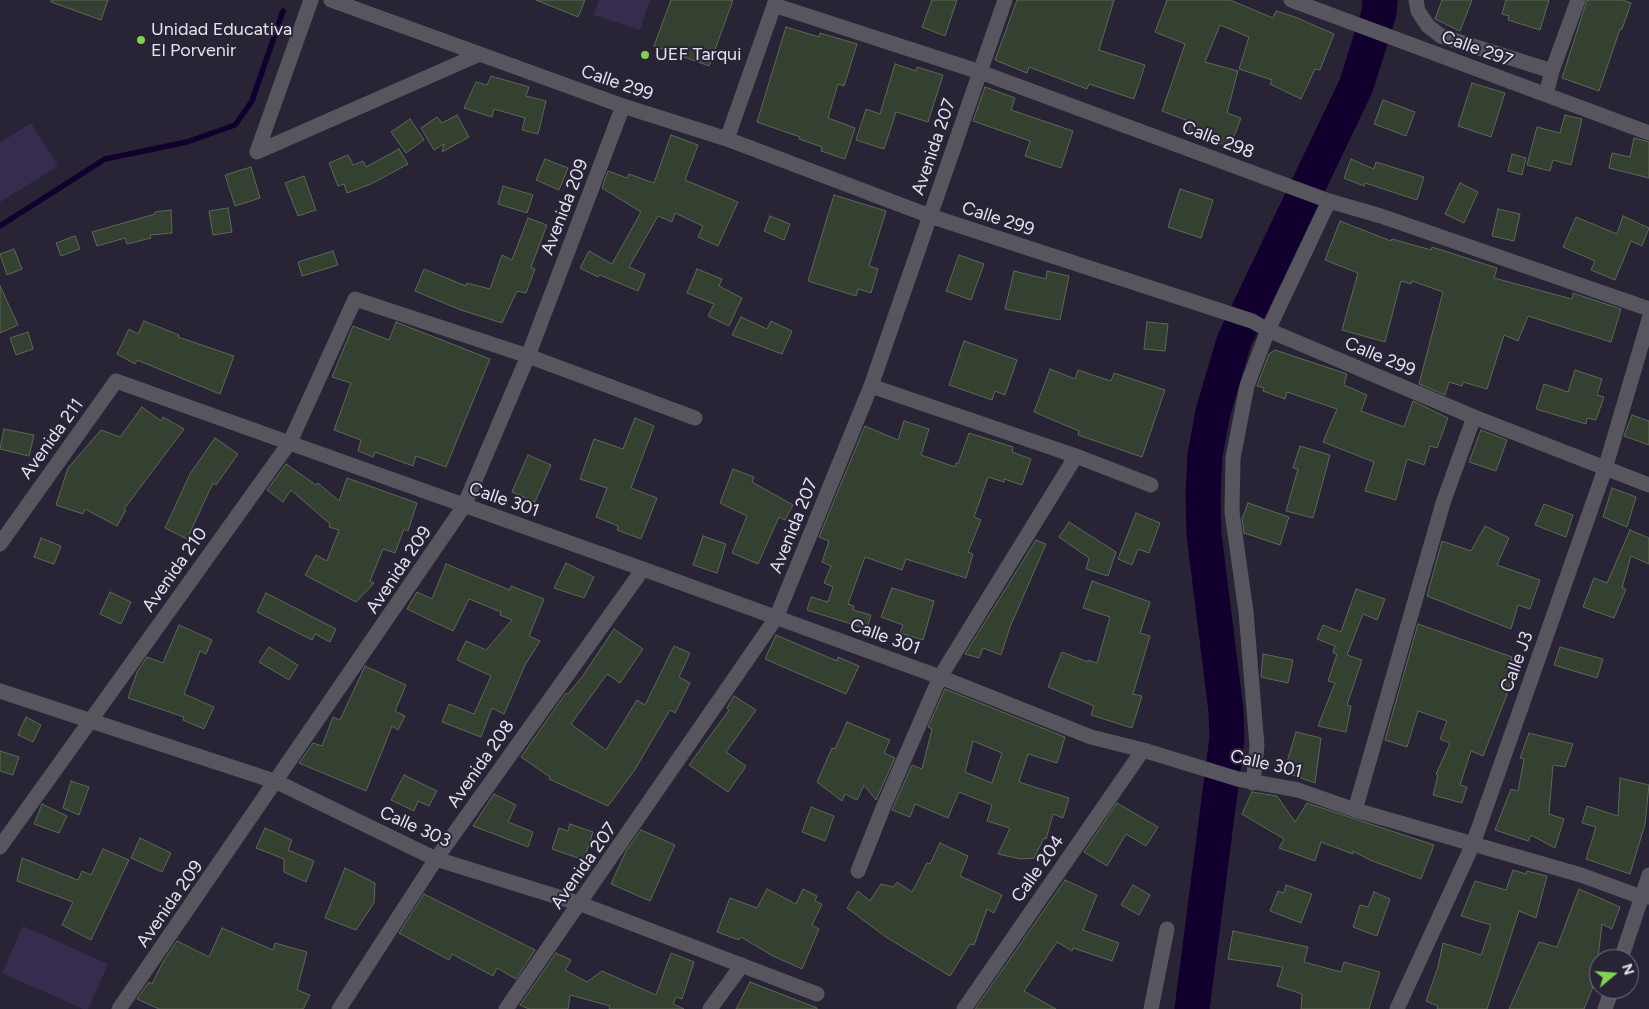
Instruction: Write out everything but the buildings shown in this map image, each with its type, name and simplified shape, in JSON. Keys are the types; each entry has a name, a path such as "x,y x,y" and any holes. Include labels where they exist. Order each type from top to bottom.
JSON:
{"street":[{"path":"311,0 257,152 480,54"},
{"name":"Calle 299","path":"331,0 623,106 727,139 930,216 1252,321 1268,330 1474,417 1649,485"},
{"name":"Avenida 207","path":"506,1009 581,904 776,618 871,386 1005,0"},
{"name":"Calle 297","path":"1291,0 1649,133"},
{"path":"1416,0 1418,12 1428,26 1441,36 1552,71"},
{"path":"1546,94 1552,71 1578,0"},
{"path":"727,139 775,2"},
{"name":"Calle 298","path":"775,2 980,72 1328,200 1381,216 1649,309"},
{"name":"Avenida 209","path":"119,1009 277,782 464,506 528,356 623,106"},
{"path":"1245,781 1257,746 1246,612 1232,512 1233,458 1247,386 1268,330 1328,200"},
{"name":"Avenida 210","path":"0,847 290,442 355,299 528,356"},
{"name":"Calle J3","path":"1398,1009 1473,844 1606,469 1649,319"},
{"path":"528,356 695,418"},
{"name":"Calle 301","path":"116,381 940,677 1091,737 1143,750 1245,781 1298,790 1355,810 1581,875 1645,897"},
{"name":"Avenida 211","path":"0,544 116,381"},
{"path":"871,386 1076,456 1151,485"},
{"path":"1355,810 1442,503 1474,417"},
{"path":"858,871 883,808 940,677 1076,456"},
{"name":"Avenida 208","path":"339,1009 436,859 643,569"},
{"name":"Calle 303","path":"0,690 90,722 277,782 436,859 581,904 817,994"},
{"name":"Calle 204","path":"964,1009 1143,750"},
{"path":"1625,949 1645,897 1649,875"},
{"path":"1152,1009 1167,929"},
{"path":"710,1009 742,965"}],"shaded area":[{"path":"599,0 650,0 640,30 594,15"},
{"path":"31,123 58,166 0,202 0,143"},
{"path":"23,926 108,964 88,1009 83,1009 2,973"}],"waterway":[{"path":"1192,1009 1227,738 1226,711 1204,534 1205,455 1213,412 1234,341 1356,86 1379,13 1380,0"},
{"path":"0,226 105,159 187,142 235,125 252,101 283,11"}],"place":[{"name":"Unidad Educativa El Porvenir","path":"141,40"},
{"name":"UEF Tarqui","path":"645,55"}]}
